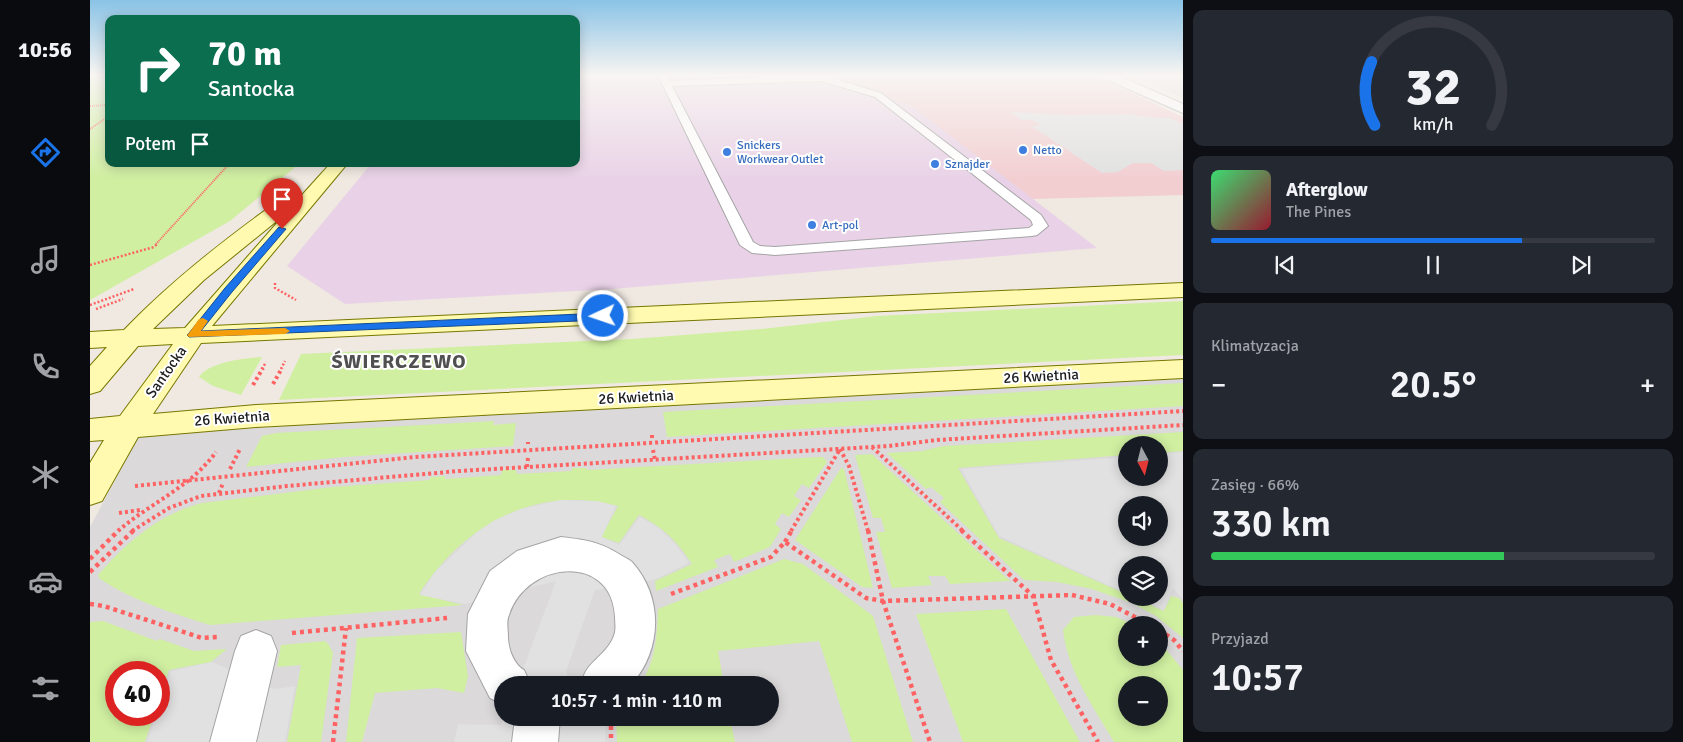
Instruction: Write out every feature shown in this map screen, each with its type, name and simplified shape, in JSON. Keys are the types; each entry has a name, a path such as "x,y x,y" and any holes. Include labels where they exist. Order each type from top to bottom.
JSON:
{"street":[{"name":"Santocka","path":"90,491 129,426 192,335 228,290 336,167"},
{"name":"Santocka","path":"90,384 131,338 180,290 239,239 336,167"},
{"path":"90,340 1183,290"},
{"name":"26 Kwietnia","path":"90,430 256,416 1183,369"},
{"path":"501,676 487,651 488,614 504,584 530,562 561,554 592,557 618,574 634,601 636,632 624,661 610,676"},
{"path":"233,742 255,640"},
{"path":"535,742 537,726"}],"lane":[{"path":"679,110 747,244 757,250 785,250 1032,232 1041,226 1036,218 897,110"}],"path":[{"path":"90,128 105,119"},
{"path":"90,266 154,247 226,167"},
{"path":"90,306 135,288 141,288"},
{"path":"90,311 137,292"},
{"path":"270,389 288,355"},
{"path":"251,388 269,356"},
{"path":"150,484 415,457 1183,412"},
{"path":"90,572 129,533 157,510 184,500 218,494 338,481 527,467 872,447 937,440 1183,425"},
{"path":"230,469 241,447"},
{"path":"872,447 1034,596 1051,660 1098,742"},
{"path":"90,559 126,524 190,480 205,466 218,448"},
{"path":"634,601 660,598 772,558 785,542 840,449"},
{"path":"840,449 850,466 868,531 883,602 930,742"},
{"path":"653,450 655,460"},
{"path":"527,467 528,458"},
{"path":"218,494 223,483"},
{"path":"113,514 140,510"},
{"path":"785,542 866,598 883,602 1072,595 1110,604 1133,616"},
{"path":"90,604 104,606 202,638 255,640 346,628 488,614"},
{"path":"333,742 346,628"},
{"path":"1168,636 1183,651"},
{"path":"611,726 611,742"}],"shaded area":[{"path":"580,110 916,110 1097,248 612,289 345,304 287,266 369,167 580,167"},
{"path":"916,110 1167,110 1183,117 1183,195 1032,199"},
{"path":"1010,112 1068,115 1127,114 1170,118 1183,124 1183,170 1164,171 1151,163 1133,163 1118,172 1102,173 1031,126 1041,125 1032,120 1022,120"},
{"path":"1183,377 1183,742 90,742 90,527 139,436 380,420"},
{"path":"1183,452 1183,600 1173,588 1168,600 1168,556 1118,556 1118,589 999,536 961,469 1118,458 1118,486 1168,486 1168,453"},
{"path":"560,500 597,501 616,506 602,537 619,545 640,517 659,528 677,546 689,563 654,580 595,590 566,671 567,676 520,676 556,581 465,604 420,595 435,572 477,532 495,520 521,509"},
{"path":"1155,606 1166,606 1164,610"},
{"path":"212,662 274,689 295,686 285,742 147,742 152,726 170,726 171,671"},
{"path":"458,724 494,726 606,726 605,742 454,742"}],"green space":[{"path":"90,110 105,110 105,167 295,167 230,221 90,300"},
{"path":"1183,301 1183,355 279,400 301,354 632,339 761,329 877,316"},
{"path":"262,357 241,395 213,386 199,377 210,368 219,364"},
{"path":"1183,383 1183,406 667,437 663,412"},
{"path":"494,421 493,425 516,423 513,446 344,457 246,467 262,436 276,433"},
{"path":"1183,432 1183,451 1168,452 1168,436 1118,436 1118,456 958,468 999,538 1118,590 1118,598 1092,589 1057,582 1024,580 940,502 944,498 931,487 926,489 887,453 922,451 943,446"},
{"path":"873,454 1010,581 950,584 945,576 928,576 932,585 892,588 876,532 885,532 881,518 873,518 855,455"},
{"path":"823,457 827,462 809,488 802,484 794,496 801,500 789,517 782,513 775,524 781,529 770,547 734,562 730,554 714,560 718,567 656,591 655,581 692,564 681,548 663,530 639,515 619,543 601,537 618,506 587,501 558,501 530,506 504,516 480,530 457,548 419,594 463,605 210,625 139,600 113,587 100,579 98,575 120,551 158,522 172,514 202,503 333,487 430,480 430,477 445,476 445,479 501,475 502,470 516,470 517,474 572,471 572,468 587,468 587,470"},
{"path":"841,468 844,469 873,588 862,587 795,540"},
{"path":"784,559 803,564 873,616 913,742 852,742 819,641 718,651 722,676 645,676 655,649 658,609"},
{"path":"1171,596 1179,598 1183,603 1183,638 1168,626 1168,616 1156,616 1138,606 1152,606 1164,611 1168,606"},
{"path":"1006,609 1080,742 963,742 916,614"},
{"path":"1096,615 1118,618 1118,666 1168,666 1168,652 1183,670 1183,742 1114,742 1082,688 1070,660 1063,630 1074,617"},
{"path":"103,621 157,641 160,639 194,651 227,649 211,662 170,670 170,661 105,661 105,726 150,726 145,742 90,742 90,622"},
{"path":"461,632 468,676 464,693 437,688 375,693 362,742 346,742 357,638"},
{"path":"325,641 333,653 321,742 287,742 301,665 277,667 281,645"},
{"path":"616,726 732,726 735,742 617,742"}],"slow traffic":[{"path":"203,321 192,335 285,331"}],"place":[{"name":"Netto","path":"1023,150"},
{"name":"Snickers Workwear Outlet","path":"727,152"},
{"name":"Sznajder","path":"935,164"},
{"name":"Art-pol","path":"812,225"}],"district":[{"name":"ŚWIERCZEWO","path":"399,361"}],"route":[{"path":"282,229 228,290 192,335 603,316"}]}
